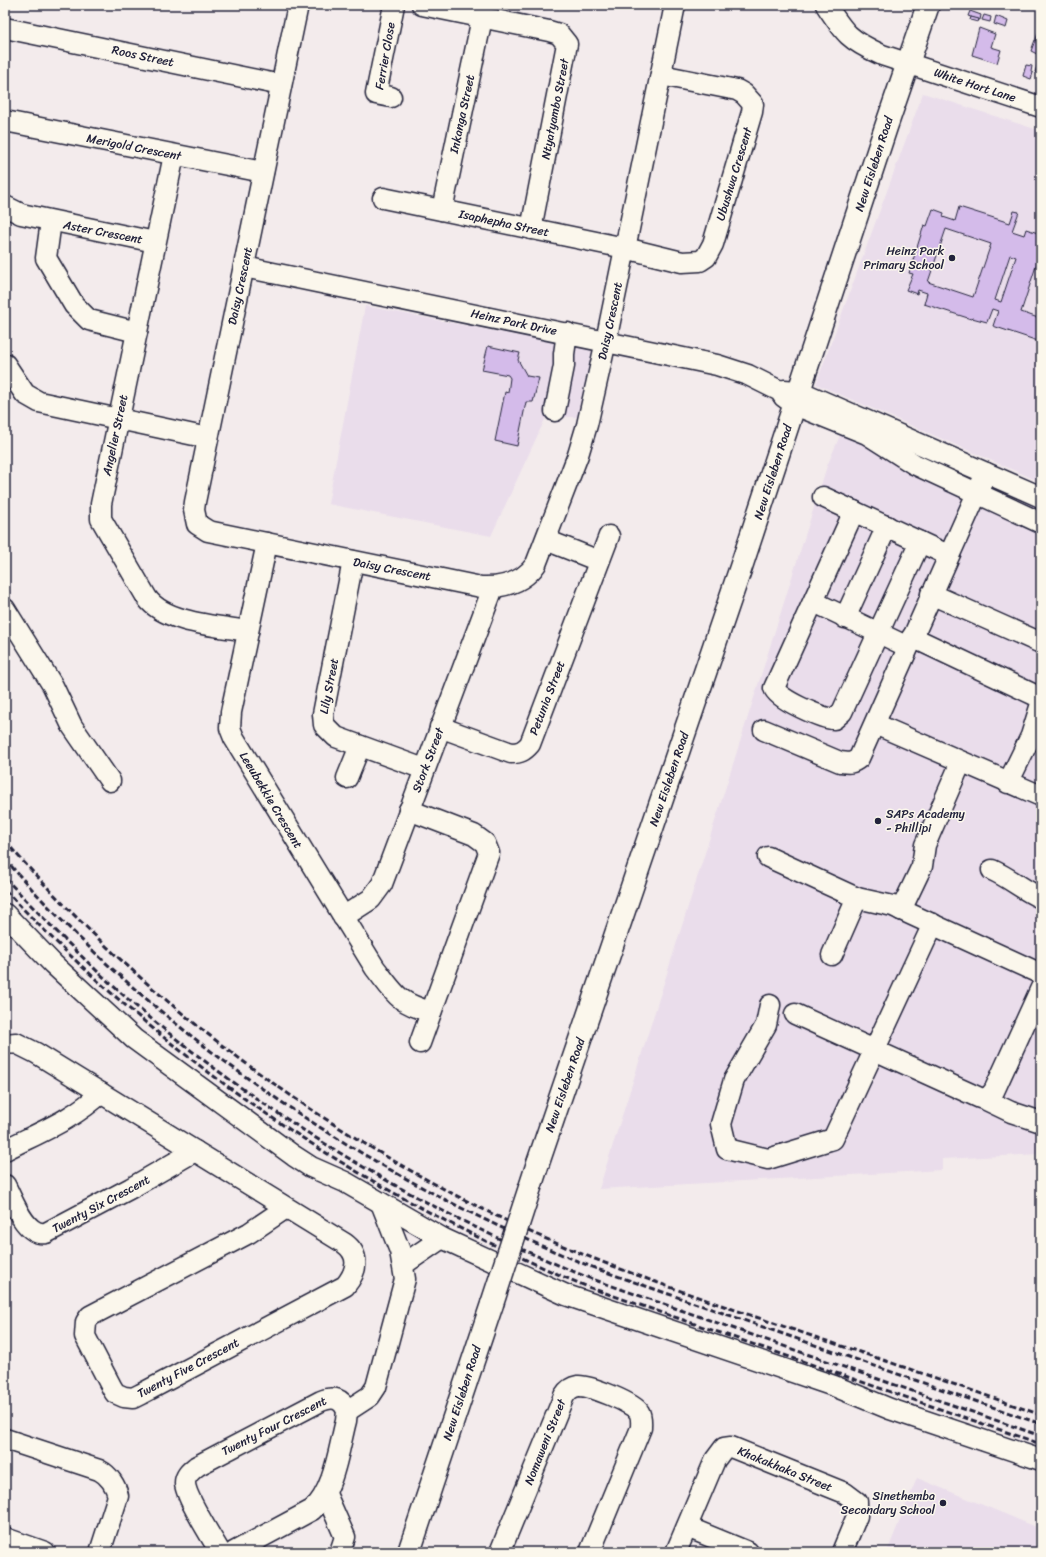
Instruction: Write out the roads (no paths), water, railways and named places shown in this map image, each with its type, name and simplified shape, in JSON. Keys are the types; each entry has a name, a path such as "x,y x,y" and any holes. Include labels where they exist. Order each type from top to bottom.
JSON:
{"main road":[{"name":"New Eisleben Road","path":"409,1552 538,1163 739,574 791,396 928,5"}],"street":[{"name":"Daisy Crescent","path":"298,5 195,502 194,510 197,524 208,531 481,587 493,588 505,586 526,576 536,564 584,437 606,341 675,5"},
{"name":"Ferrier Close","path":"391,97 376,94 394,5"},
{"name":"Ntyatyambo Street","path":"422,5 549,30 559,34 567,44 531,229"},
{"name":"White Hart Lane","path":"826,5 842,28 853,40 882,55 1041,107"},
{"name":"Inkanga Street","path":"442,210 482,18"},
{"name":"Roos Street","path":"5,28 281,85"},
{"name":"Ubushwa Crescent","path":"625,248 682,262 700,261 706,257 713,244 752,112 753,104 750,98 737,90 661,75"},
{"name":"Merigold Crescent","path":"5,121 263,172"},
{"name":"Angelier Street","path":"174,155 118,419 101,504 101,519 103,525 147,598 156,609 174,616 248,631"},
{"name":"Isaphepha Street","path":"383,198 625,248"},
{"name":"Aster Crescent","path":"5,206 21,214 155,242"},
{"name":"Aster Crescent","path":"51,221 46,245 46,258 74,306 89,320 137,332"},
{"name":"Heinz Park Drive","path":"244,267 606,341 730,368 761,381 861,432 890,440"},
{"path":"555,411 564,366 567,333"},
{"path":"5,364 21,389 32,399 49,405 208,438"},
{"path":"890,440 986,473 1041,497"},
{"path":"890,440 914,464 1041,523"},
{"path":"764,730 848,763 854,762 858,758 875,724 948,555 986,473"},
{"path":"823,497 948,555"},
{"path":"854,511 776,683 775,691 784,698 828,719 838,717 920,542"},
{"path":"845,618 887,526"},
{"name":"Petunia Street","path":"440,727 511,753 519,753 530,744 609,536"},
{"path":"546,540 599,561"},
{"name":"Leeubekkie Crescent","path":"266,543 231,712 230,728 234,738 375,968 399,998 412,1006 431,1012"},
{"name":"Lily Street","path":"354,561 323,719 328,731 336,737 424,769"},
{"name":"Stork Street","path":"343,917 371,899 379,891 493,588"},
{"path":"932,594 1041,643"},
{"path":"814,602 878,633 910,642 1041,698"},
{"path":"5,609 53,686 72,726 110,781"},
{"path":"1008,783 1036,738 1041,704"},
{"path":"875,724 1008,783 1041,796"},
{"path":"347,778 360,746"},
{"path":"901,910 922,866 925,845 961,762"},
{"path":"409,810 474,835 481,839 488,848 488,858 420,1043"},
{"path":"768,857 857,898 901,910 1041,974"},
{"path":"992,870 1011,880 1021,888 1041,898"},
{"path":"832,956 857,898"},
{"path":"5,914 53,964 134,1040 294,1156 442,1238 573,1298 834,1386 890,1409 1041,1460"},
{"path":"770,1005 766,1025 734,1080 721,1124 728,1149 768,1159 833,1139 933,924"},
{"path":"984,1099 992,1095 1041,988"},
{"path":"795,1014 1011,1112 1041,1122"},
{"name":"Twenty Five Crescent","path":"5,1044 10,1042 22,1045 351,1248 356,1263 352,1276 345,1286 141,1394 128,1398 115,1393 85,1336 86,1322 90,1316 249,1233 286,1208"},
{"path":"5,1150 71,1116 92,1102 101,1093"},
{"name":"Twenty Six Crescent","path":"5,1185 28,1228 37,1233 46,1233 131,1188 195,1151"},
{"path":"234,1552 312,1510 323,1500 326,1494 347,1411 370,1396 376,1387 405,1279 404,1264 396,1238 381,1203"},
{"path":"404,1264 442,1238"},
{"name":"Nomaweni Street","path":"500,1552 564,1396 568,1390 579,1386 588,1387 632,1406 640,1413 641,1421 641,1428 590,1552"},
{"name":"Twenty Four Crescent","path":"220,1552 185,1488 186,1476 190,1471 320,1400 334,1398 340,1400 347,1411"},
{"path":"5,1439 99,1470 108,1477 117,1491 118,1496 100,1552"},
{"name":"Khakakhaka Street","path":"676,1552 715,1460 724,1448 730,1447 845,1493 857,1502 857,1516 842,1552"},
{"path":"326,1494 345,1537 340,1552"},
{"path":"686,1527 748,1552"},
{"path":"8,1544 45,1552"}],"railway":[{"path":"5,841 61,902 121,960 184,1014 249,1066 317,1113 388,1157 460,1198 535,1234 641,1277 1041,1415"},
{"path":"5,859 66,925 132,987 203,1045 277,1099 354,1149 434,1194 515,1234 597,1269 1041,1424"},
{"path":"5,878 102,976 188,1048 241,1088 297,1126 353,1161 411,1194 470,1225 592,1279 1041,1436"},
{"path":"5,890 69,954 135,1014 204,1069 276,1120 350,1167 426,1211 506,1250 588,1287 1041,1444"}],"place":[{"name":"Heinz Park Primary School","path":"952,258"},
{"name":"SAPs Academy - Phillipi","path":"878,821"},
{"name":"Sinethemba Secondary School","path":"943,1503"}]}
